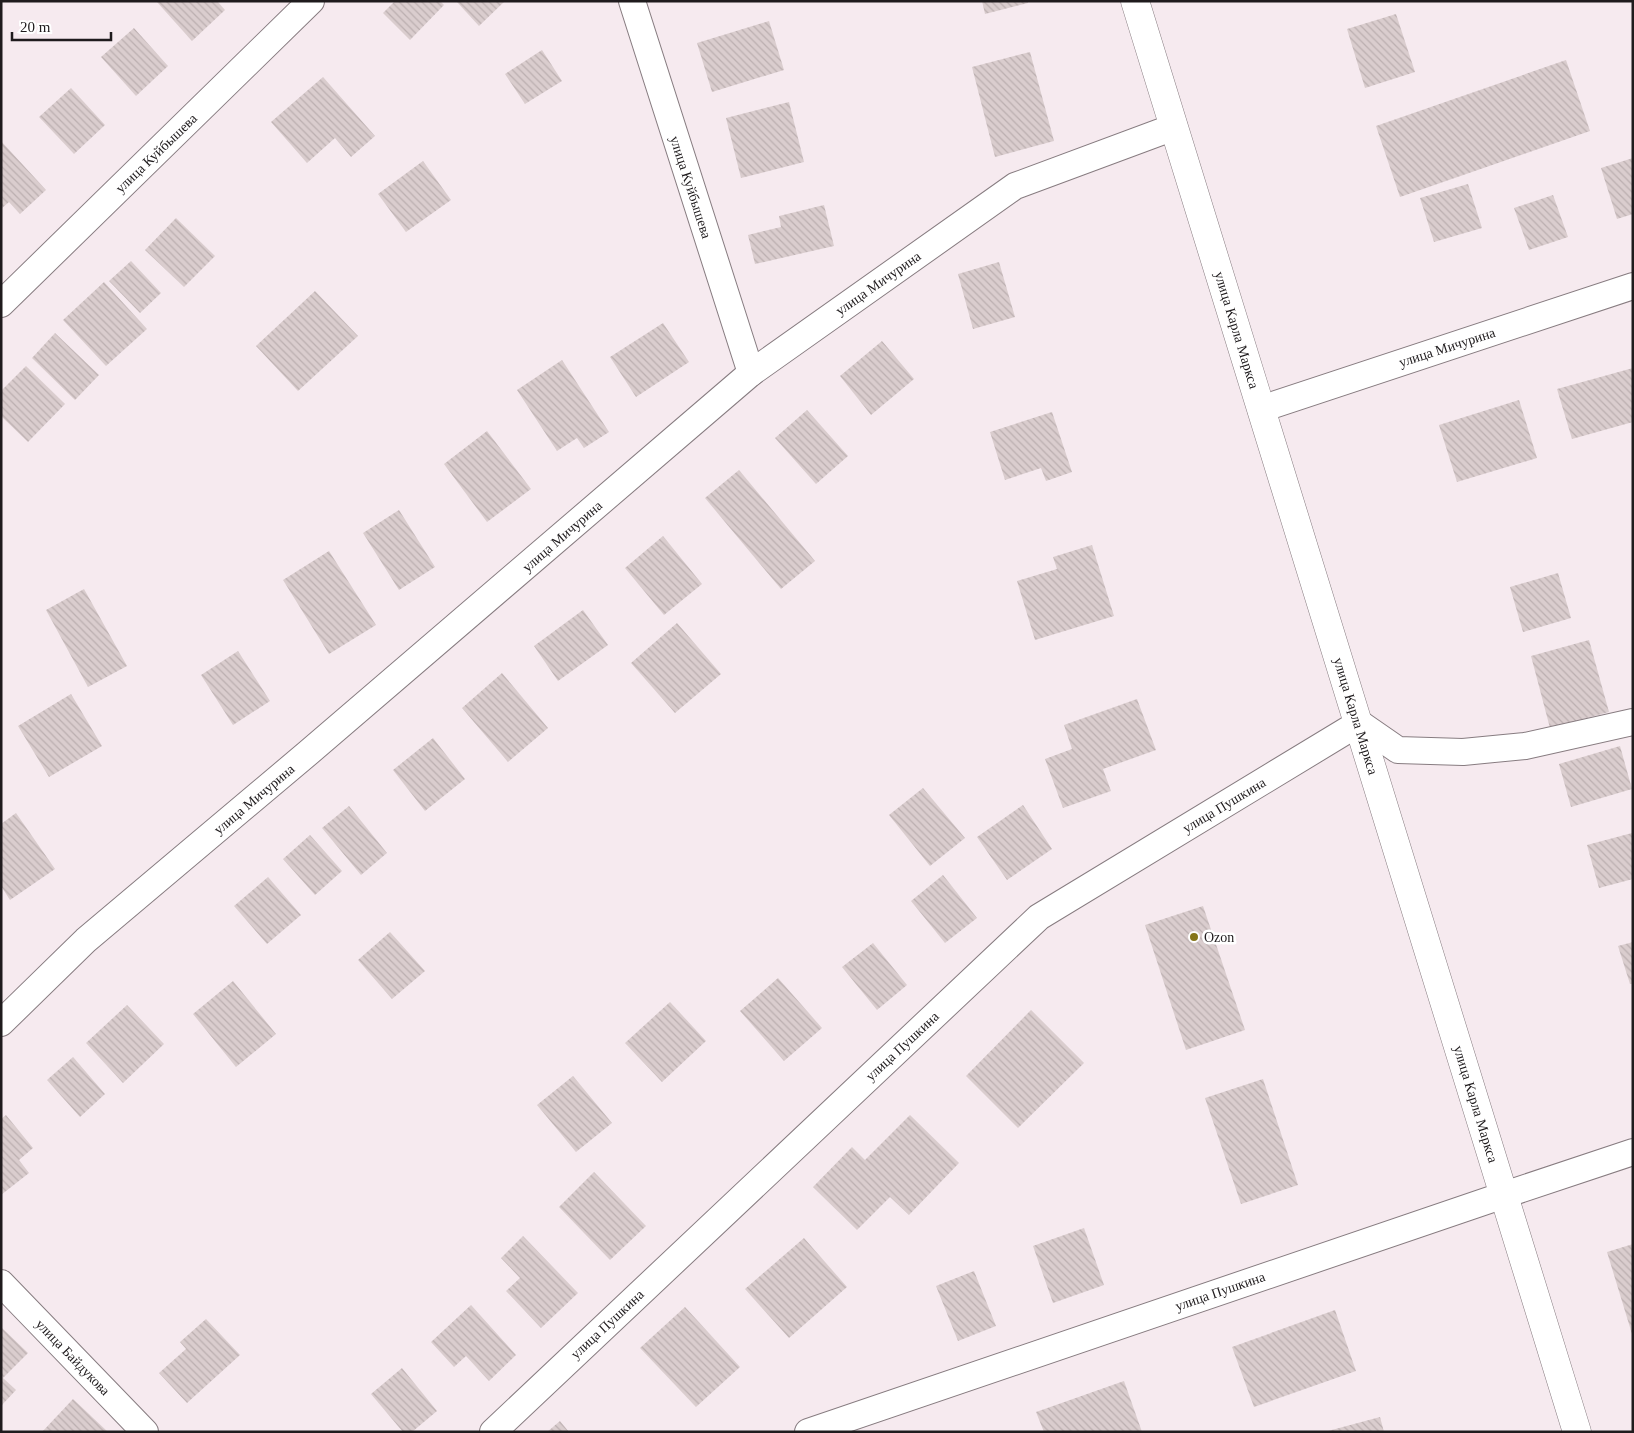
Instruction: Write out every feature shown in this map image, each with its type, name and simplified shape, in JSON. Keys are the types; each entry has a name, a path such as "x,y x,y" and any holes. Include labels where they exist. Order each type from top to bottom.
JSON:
{"main road":[{"name":"улица Карла Маркса","path":"1136,1 1577,1432"}],"street":[{"name":"улица Куйбышева","path":"1,304 311,1"},
{"name":"улица Куйбышева","path":"632,1 751,373"},
{"name":"улица Мичурина","path":"1,1023 86,940 308,753 751,373 1015,186 1174,127"},
{"name":"улица Мичурина","path":"1261,409 1633,286"},
{"path":"1358,724 1398,750 1463,752 1525,746 1633,722"},
{"name":"улица Пушкина","path":"493,1432 1039,917 1358,724"},
{"name":"улица Пушкина","path":"808,1432 1633,1152"},
{"name":"улица Байдукова","path":"1,1283 145,1432"}],"building":[{"path":"156,1 217,1 225,10 192,41"},
{"path":"395,1 440,1 444,5 410,40 383,13"},
{"path":"456,1 505,1 479,26"},
{"path":"982,1 1028,1 1028,3 985,14"},
{"path":"1396,14 1415,72 1365,88 1347,29"},
{"path":"769,21 784,70 712,92 697,43"},
{"path":"134,28 168,66 136,96 101,57"},
{"path":"542,50 562,81 525,104 505,74"},
{"path":"1030,52 1054,141 995,157 972,67"},
{"path":"1566,60 1590,131 1400,197 1376,126"},
{"path":"323,77 375,136 351,157 335,138 307,163 271,122"},
{"path":"71,88 105,125 74,154 39,117"},
{"path":"789,102 804,162 741,178 726,118"},
{"path":"1,141 46,190 20,214 9,202 1,209"},
{"path":"1633,158 1633,214 1617,219 1601,168"},
{"path":"423,161 451,200 406,232 378,194"},
{"path":"1468,184 1482,228 1434,242 1420,198"},
{"path":"1553,195 1568,237 1529,250 1514,208"},
{"path":"824,205 834,246 755,264 748,235 781,227 779,216"},
{"path":"176,218 215,256 184,287 145,250"},
{"path":"131,261 161,293 140,313 109,281"},
{"path":"999,262 1015,317 973,329 958,274"},
{"path":"104,282 147,329 106,366 63,320"},
{"path":"315,291 358,336 298,391 256,346"},
{"path":"663,323 689,362 636,397 610,357"},
{"path":"55,333 99,375 75,400 32,358"},
{"path":"882,341 914,379 871,415 840,376"},
{"path":"562,360 609,432 584,448 577,438 557,451 517,390"},
{"path":"26,366 65,404 28,442 1,416 1,391"},
{"path":"1633,368 1633,422 1572,439 1557,389"},
{"path":"1519,400 1537,458 1457,482 1439,425"},
{"path":"807,410 848,456 816,484 775,438"},
{"path":"1052,412 1072,472 1046,481 1041,468 1005,480 990,432"},
{"path":"487,431 531,489 487,522 444,464"},
{"path":"739,470 815,561 781,589 705,498"},
{"path":"399,510 435,567 399,590 363,533"},
{"path":"663,536 702,584 664,615 625,568"},
{"path":"1092,545 1114,616 1035,640 1017,581 1057,569 1053,557"},
{"path":"329,551 376,625 329,654 283,580"},
{"path":"1558,573 1571,618 1523,632 1510,587"},
{"path":"84,589 127,666 88,687 46,610"},
{"path":"583,610 608,645 558,681 534,646"},
{"path":"677,623 721,674 675,713 631,663"},
{"path":"1589,640 1609,712 1550,728 1531,656"},
{"path":"238,651 270,701 233,725 201,675"},
{"path":"502,673 548,728 508,762 462,708"},
{"path":"71,694 102,746 49,777 18,726"},
{"path":"1137,699 1156,750 1103,769 1111,791 1063,808 1045,759 1072,749 1064,725"},
{"path":"433,738 465,779 425,811 393,770"},
{"path":"1620,746 1632,789 1571,807 1559,764"},
{"path":"923,788 965,838 930,866 889,815"},
{"path":"1023,805 1052,849 1007,880 977,837"},
{"path":"349,806 387,853 361,875 322,828"},
{"path":"16,813 55,869 10,900 1,886 1,824"},
{"path":"1632,833 1633,879 1599,888 1587,845"},
{"path":"310,835 342,871 315,895 283,859"},
{"path":"943,875 977,918 945,943 911,901"},
{"path":"268,877 301,915 267,944 234,906"},
{"path":"1203,906 1245,1030 1186,1050 1145,925"},
{"path":"390,932 425,971 392,999 358,960"},
{"path":"1633,942 1633,984 1630,984 1618,946"},
{"path":"873,943 907,985 877,1010 842,967"},
{"path":"778,978 822,1028 784,1061 740,1011"},
{"path":"233,981 276,1034 236,1067 193,1014"},
{"path":"670,1002 706,1041 662,1082 625,1043"},
{"path":"127,1005 164,1044 123,1083 86,1043"},
{"path":"1031,1010 1084,1063 1018,1128 966,1076"},
{"path":"73,1057 105,1094 80,1117 47,1080"},
{"path":"573,1076 612,1123 576,1152 537,1105"},
{"path":"1263,1079 1298,1185 1241,1204 1205,1098"},
{"path":"6,1115 33,1148 19,1160 29,1173 1,1195 1,1119"},
{"path":"910,1115 959,1163 909,1215 890,1197 857,1230 813,1187 852,1147 865,1160"},
{"path":"594,1172 646,1226 610,1260 559,1207"},
{"path":"1084,1228 1104,1285 1053,1303 1033,1246"},
{"path":"523,1236 578,1293 541,1328 506,1291 520,1278 501,1258"},
{"path":"804,1238 847,1287 789,1338 745,1289"},
{"path":"1633,1244 1633,1334 1632,1334 1607,1252"},
{"path":"974,1271 996,1326 958,1341 936,1286"},
{"path":"471,1305 516,1355 489,1381 466,1356 454,1367 431,1342"},
{"path":"685,1307 740,1367 696,1407 640,1348"},
{"path":"1335,1310 1356,1371 1254,1407 1232,1347"},
{"path":"206,1319 240,1355 187,1403 159,1373 186,1349 180,1342"},
{"path":"1,1327 28,1353 3,1378 16,1390 1,1406"},
{"path":"402,1368 437,1411 412,1432 403,1432 371,1394"},
{"path":"1124,1381 1142,1432 1044,1432 1036,1412"},
{"path":"73,1399 108,1432 42,1432"},
{"path":"1380,1417 1384,1432 1328,1432 1328,1431"},
{"path":"560,1421 569,1432 547,1432"}],"place":[{"name":"Ozon","path":"1194,937"}]}
